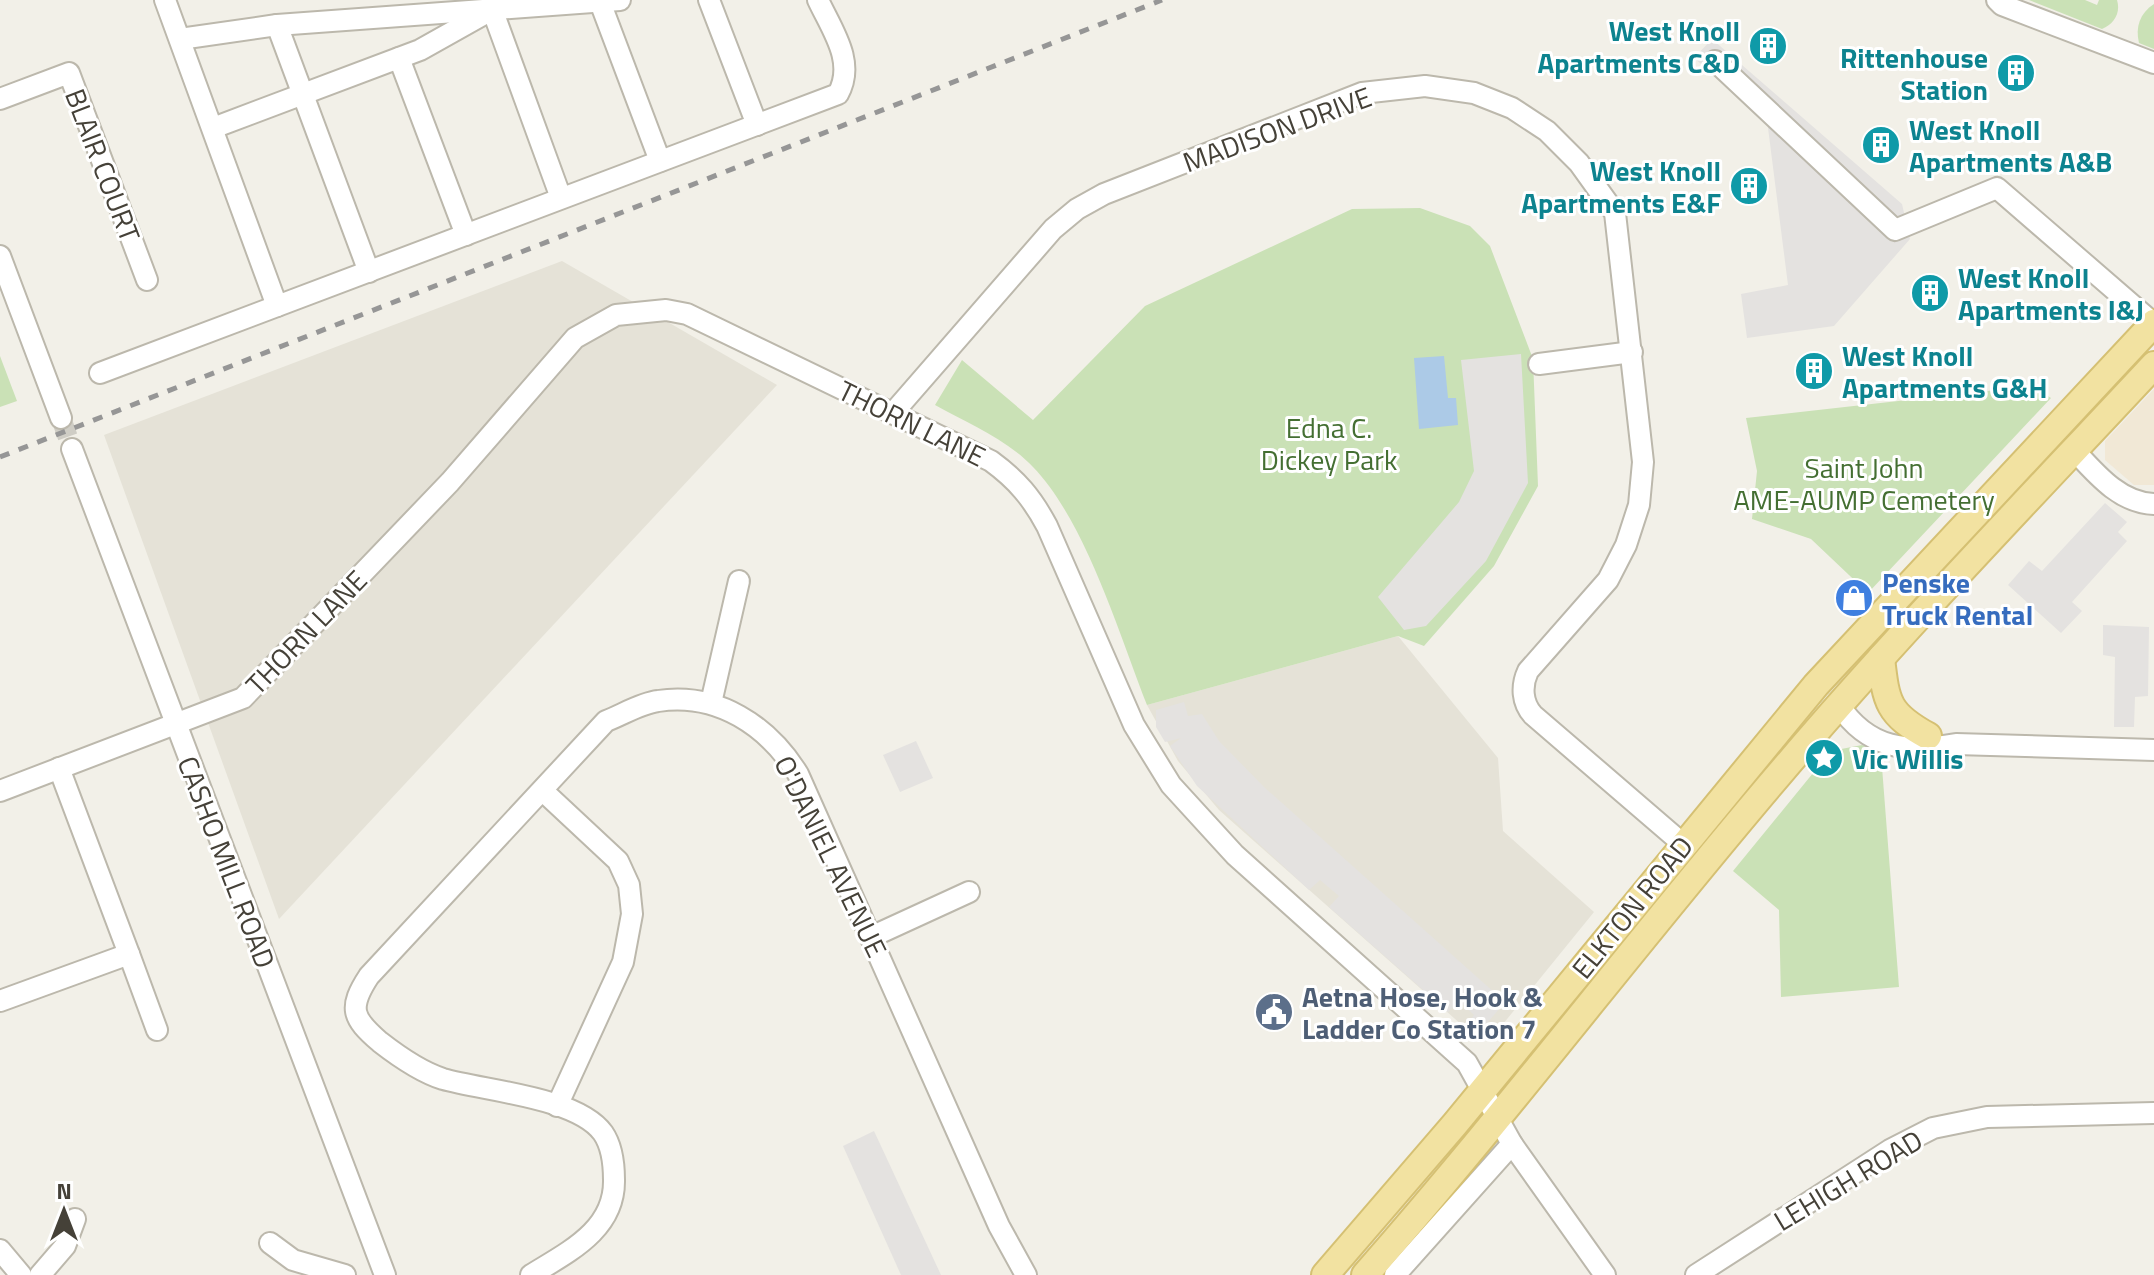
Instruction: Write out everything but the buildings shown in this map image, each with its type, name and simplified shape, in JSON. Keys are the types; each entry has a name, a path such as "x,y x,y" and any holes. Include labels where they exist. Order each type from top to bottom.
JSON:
{"main road":[{"path":"2153,366 2154,323"},
{"name":"ELKTON ROAD","path":"1325,1275 1482,1091 1816,685 2154,323"},
{"name":"ELKTON ROAD","path":"1365,1275 1498,1120 1839,705 2153,366"},
{"path":"1881,658 1891,710 1901,721 1928,736"}],"street":[{"path":"165,0 277,306"},
{"path":"709,0 757,125"},
{"path":"100,373 838,94 847,79 843,54 818,0"},
{"path":"1997,0 2002,5 2154,63"},
{"path":"180,39 277,25 493,5 610,1 660,161"},
{"path":"213,128 399,58 493,5"},
{"path":"493,5 561,198"},
{"path":"277,25 369,272"},
{"path":"399,58 466,235"},
{"path":"1715,61 1895,230 1997,188 2154,323"},
{"name":"BLAIR COURT","path":"0,99 69,73 147,280"},
{"name":"MADISON DRIVE","path":"893,413 1053,229 1077,209 1104,194 1362,93 1396,88 1449,88 1512,108 1547,131 1579,163 1615,213 1643,462 1639,505 1626,545 1608,580 1528,671 1524,680 1525,702 1533,715 1683,844"},
{"path":"0,256 61,418"},
{"name":"THORN LANE","path":"0,791 243,698 450,482 575,338 616,315 666,310 687,314 991,461 1032,498 1134,725 1171,785 1219,839 1467,1063 1512,1144 1605,1275"},
{"path":"1539,364 1632,352"},
{"name":"CASHO MILL ROAD","path":"72,449 385,1275"},
{"path":"2074,450 2130,500 2154,504"},
{"path":"711,703 739,581"},
{"path":"1816,685 1839,705 1855,729 1891,745 1929,749 1956,744 2154,750"},
{"name":"O'DANIEL AVENUE","path":"557,1106 440,1078 397,1055 362,1026 355,1014 355,996 369,976 606,721 658,701 711,703 749,721 785,753 798,774 999,1226 1026,1275"},
{"path":"1839,705 1894,731 1956,744"},
{"path":"59,768 157,1030"},
{"path":"531,1275 586,1241 609,1210 615,1190 614,1161 602,1132 577,1113 557,1106 623,962 632,914 629,885 618,861 543,791"},
{"path":"871,937 969,892"},
{"path":"0,1001 129,954"},
{"name":"LEHIGH ROAD","path":"1696,1275 1890,1150 1933,1128 1987,1117 2154,1113"},
{"path":"1395,1275 1512,1144"},
{"path":"40,1275 65,1246 75,1219"},
{"path":"270,1243 293,1260 345,1275"},
{"path":"0,1250 21,1275"}],"shaded area":[{"path":"1712,39 1902,204 1910,239 1834,326 1747,338 1741,294 1788,285 1767,120 1694,58"},
{"path":"562,261 777,385 279,919 104,435"},
{"path":"1521,354 1528,483 1486,561 1426,626 1404,630 1378,597 1459,502 1474,471 1461,360"},
{"path":"2154,389 2154,485 2134,485 2105,460 2105,441"},
{"path":"2105,503 2127,522 2118,532 2127,541 2072,602 2082,611 2061,633 2008,585 2029,561 2042,571"},
{"path":"2103,625 2149,627 2148,696 2135,697 2134,727 2114,727 2115,657 2103,655"},
{"path":"1398,636 1498,758 1503,831 1594,912 1490,1040 1472,1034 1219,810 1178,761 1147,705"},
{"path":"1184,702 1188,716 1202,714 1219,741 1264,787 1505,1002 1477,1035 1466,1025 1474,1015 1459,1001 1448,1012 1329,907 1339,896 1320,880 1309,890 1197,786 1170,746 1181,738 1165,742 1156,727 1156,710"},
{"path":"916,741 933,778 900,792 883,755"},
{"path":"874,1131 941,1275 901,1275 843,1146"}],"green space":[{"path":"2029,0 2085,0 2097,5 2099,0 2117,0 2118,9 2113,21 2102,29"},
{"path":"2154,4 2154,49 2139,43 2138,31 2142,16"},
{"name":"Edna C. Dickey Park","path":"1420,208 1470,226 1490,246 1533,359 1538,486 1494,566 1424,646 1398,636 1147,705 1085,548 1052,490 1012,448 935,405 962,360 1033,420 1145,306 1352,209"},
{"path":"0,356 17,401 0,407"},
{"name":"Saint John AME-AUMP Cemetery","path":"2032,386 2051,398 1868,593 1811,539 1752,519 1757,471 1746,418"},
{"path":"1862,745 1881,754 1899,987 1781,997 1779,910 1733,871 1831,751"}],"water":[{"path":"1444,356 1448,398 1456,398 1458,425 1419,429 1414,358"}],"tunnel":[{"path":"61,418 72,449"}],"railway":[{"path":"0,457 1162,0"}],"place":[{"name":"West Knoll Apartments C&D","path":"1768,46"},
{"name":"Rittenhouse Station","path":"2016,73"},
{"name":"West Knoll Apartments A&B","path":"1881,145"},
{"name":"West Knoll Apartments E&F","path":"1749,186"},
{"name":"West Knoll Apartments I&J","path":"1930,293"},
{"name":"West Knoll Apartments G&H","path":"1814,371"},
{"name":"Penske Truck Rental","path":"1854,598"},
{"name":"Vic Willis","path":"1824,758"},
{"name":"Aetna Hose, Hook & Ladder Co Station 7","path":"1274,1012"}]}
